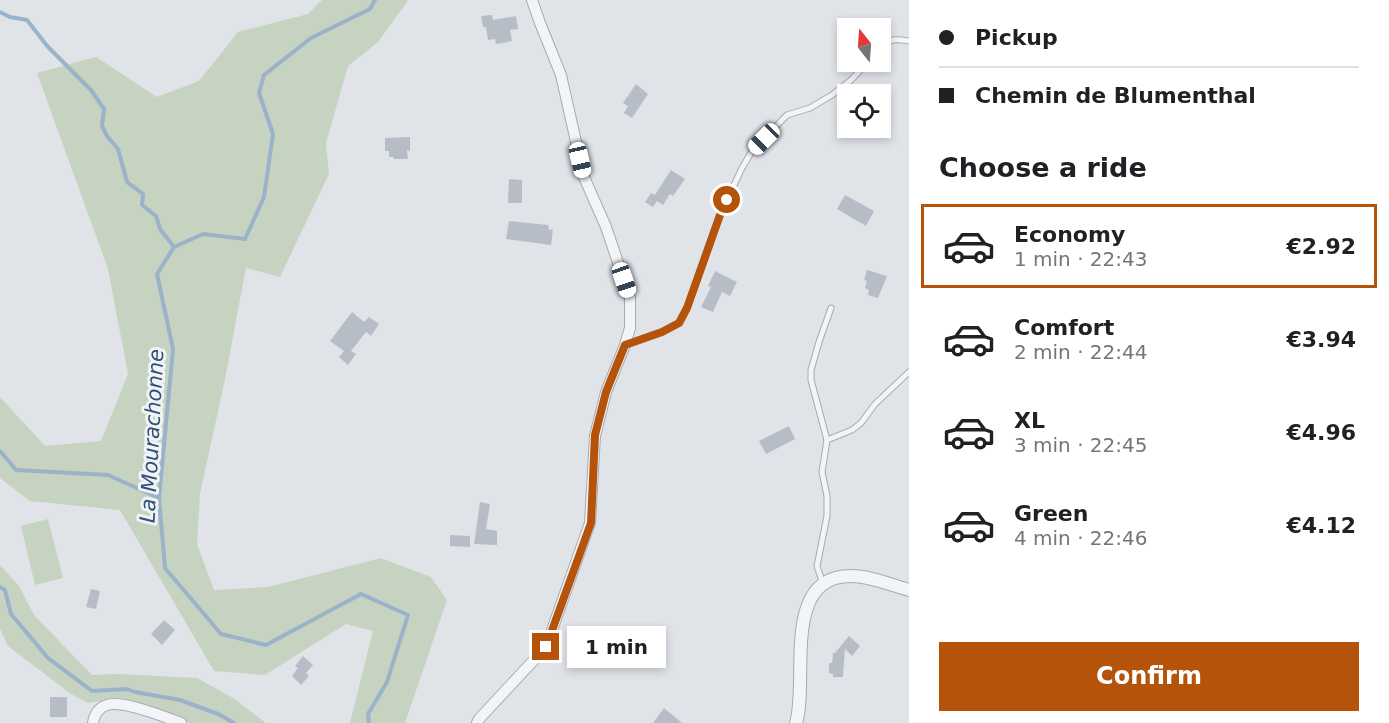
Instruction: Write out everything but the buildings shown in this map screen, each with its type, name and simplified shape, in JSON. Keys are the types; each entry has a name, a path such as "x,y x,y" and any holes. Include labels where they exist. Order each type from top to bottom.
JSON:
{"street":[{"path":"477,723 546,647 591,523 595,435 606,392 630,327 630,298 606,227 584,177 561,75 532,0"},
{"path":"796,723 802,629 805,611 812,596 823,584 840,577 852,576 868,578 909,590"},
{"path":"93,723 93,718 99,710 107,705 121,704 181,723"}],"lane":[{"path":"891,41 909,41"},
{"path":"625,345 662,332 679,323 687,308 720,215 752,151 787,115 810,108 832,95 859,72"},
{"path":"823,584 817,566 827,516 827,496 822,472 827,440 811,380 811,370 831,308"},
{"path":"827,440 852,430 861,423 874,404 909,372"}],"green space":[{"path":"322,0 407,0 407,2 378,42 348,66 326,143 329,174 280,277 246,268 200,494 197,544 214,590 268,587 381,558 431,577 447,600 405,723 350,723 373,631 346,624 265,675 214,671 120,510 30,501 0,478 0,397 45,446 101,441 128,374 108,269 37,73 96,57 157,97 199,81 238,32 308,14"},
{"path":"48,519 63,578 35,585 21,526"},
{"path":"0,565 19,586 34,615 92,675 197,678 233,698 266,723 190,723 135,702 114,699 88,703 71,694 8,646 0,629"}],"waterway":[{"name":"La Mourachonne","path":"369,723 368,714 387,682 408,615 361,594 266,645 221,634 165,568 159,498 173,349 157,274 174,247 203,234 245,239 264,197 273,134 259,93 264,75 311,38 370,9 375,0"},
{"path":"0,12 10,17 27,20 48,47 91,90 104,109 102,126 118,149 127,182 143,194 142,205 156,216 160,229 174,247"},
{"path":"0,451 16,470 108,475 159,498"},
{"path":"0,587 5,590 11,614 48,658 92,691 127,689 180,700 218,714 234,723"}],"route":[{"path":"546,647 591,523 595,435 606,392 625,345 662,332 679,323 687,308 727,200"}]}
